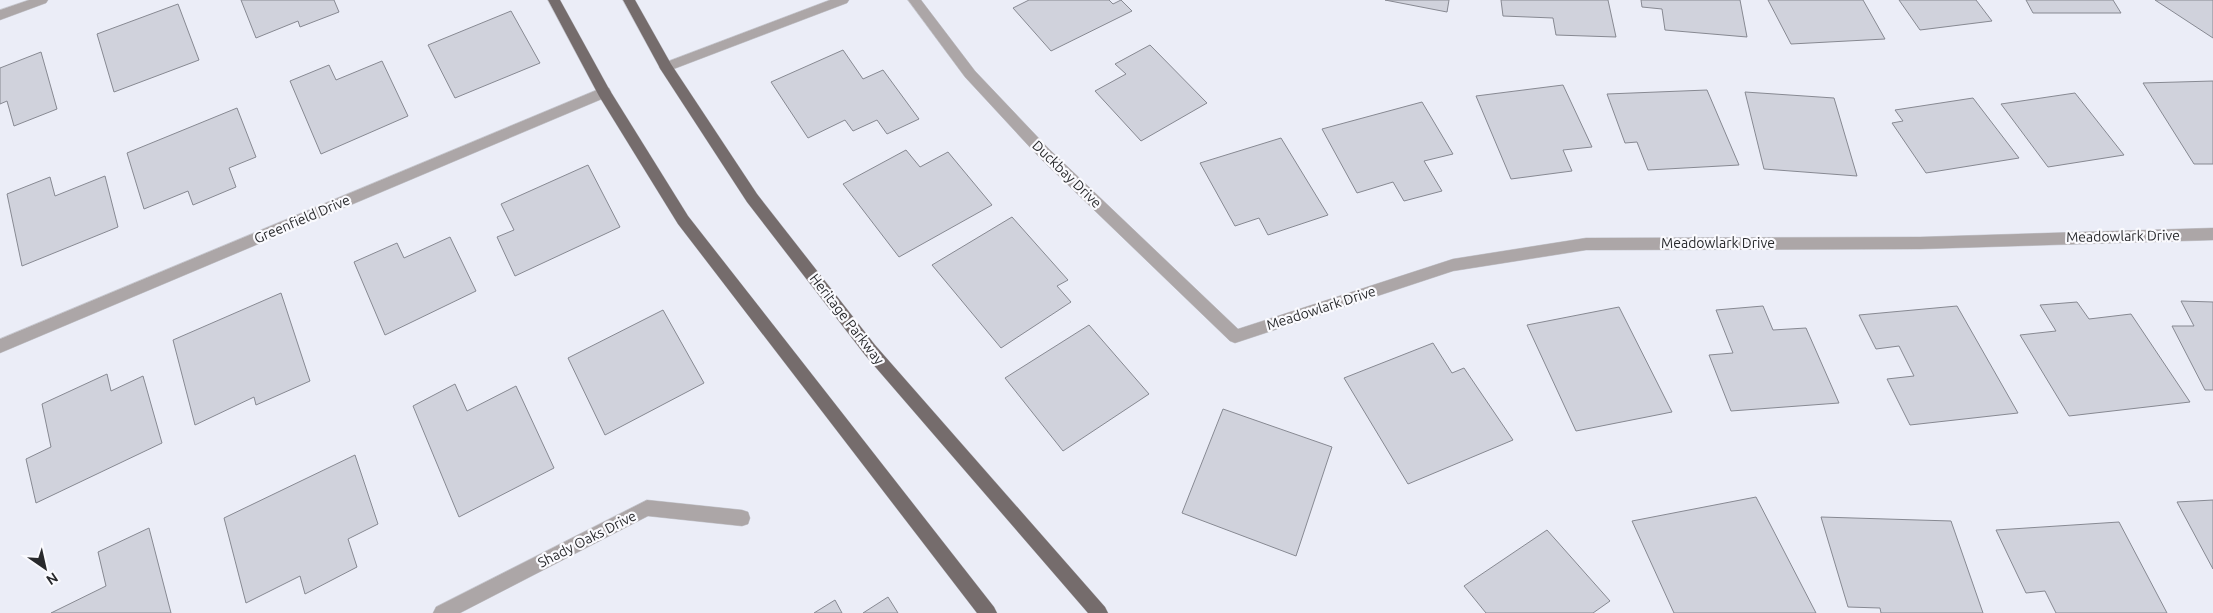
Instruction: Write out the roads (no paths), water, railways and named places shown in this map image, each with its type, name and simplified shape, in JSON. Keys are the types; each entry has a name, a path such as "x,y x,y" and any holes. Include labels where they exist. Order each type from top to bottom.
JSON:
{"main road":[{"path":"554,0 604,92 682,220 988,613"},
{"name":"Heritage Parkway","path":"629,0 666,67 752,198 870,350 1099,613"}],"street":[{"path":"0,15 42,0"},
{"path":"666,67 842,0"},
{"name":"Duckbay Drive","path":"914,0 970,74 1044,153 1235,336"},
{"name":"Greenfield Drive","path":"0,346 604,92"},
{"name":"Meadowlark Drive","path":"1235,336 1453,265 1586,244 1920,243 2213,234"},
{"name":"Shady Oaks Drive","path":"442,613 647,508 742,518"}]}
